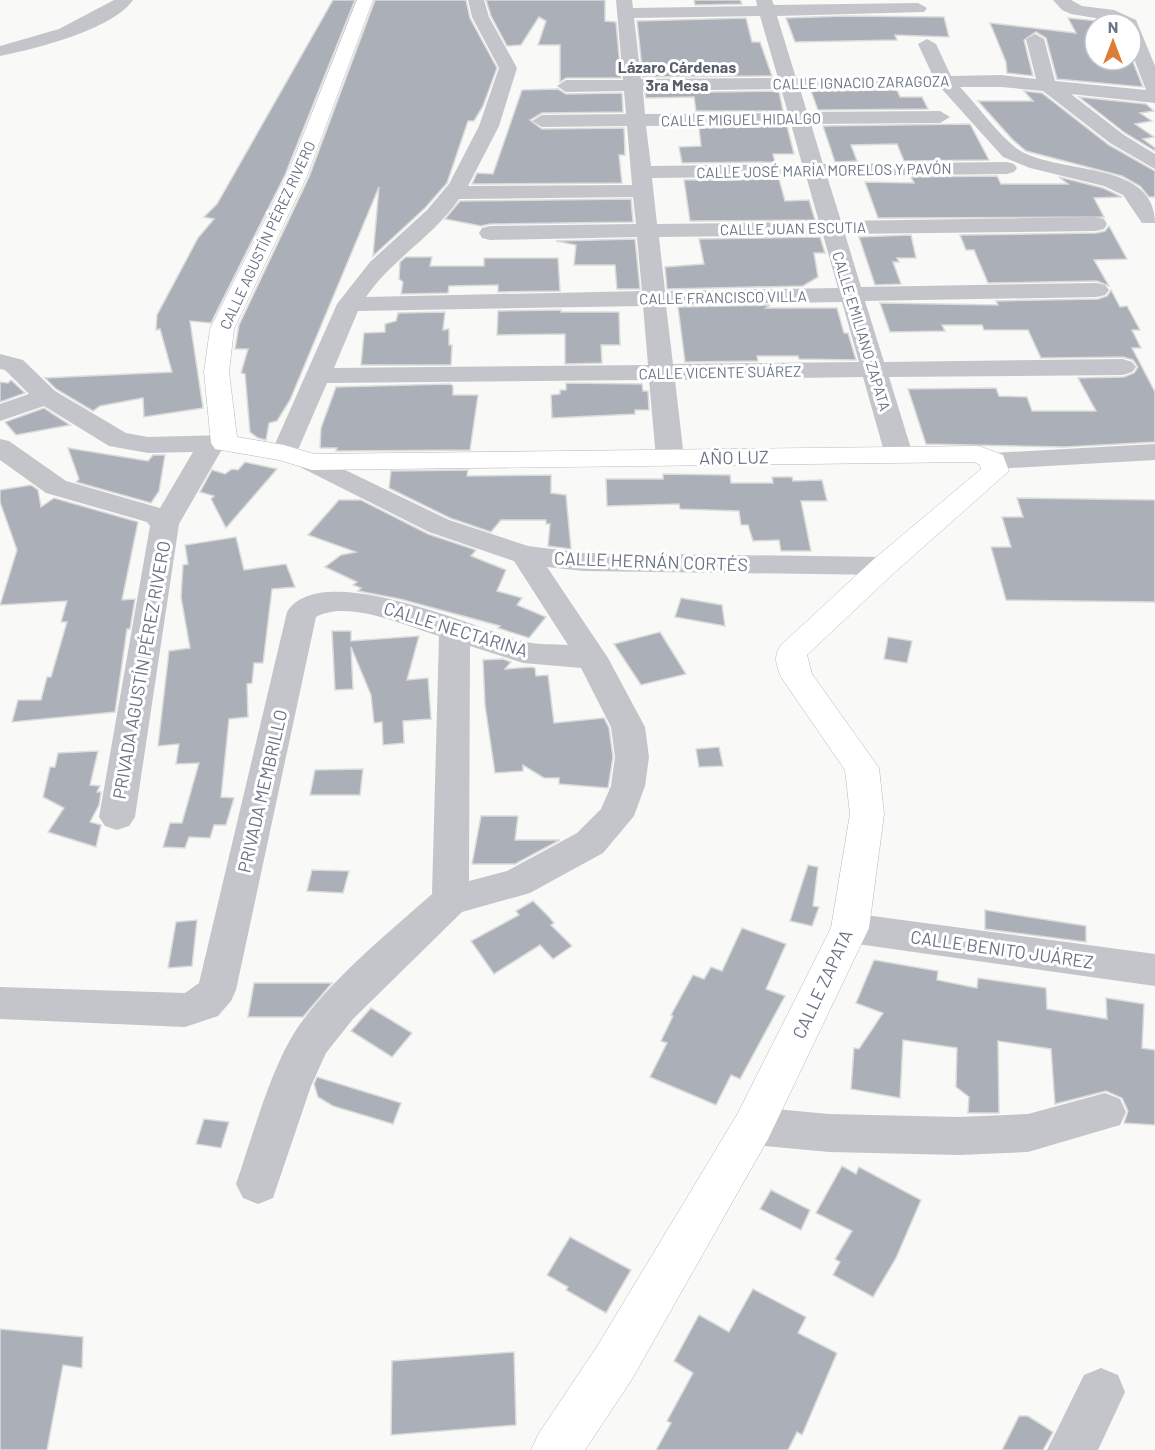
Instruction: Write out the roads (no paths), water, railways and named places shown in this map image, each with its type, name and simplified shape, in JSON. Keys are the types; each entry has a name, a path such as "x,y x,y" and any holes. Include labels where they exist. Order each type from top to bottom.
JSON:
{"main road":[{"name":"CALLE AGUSTÍN PÉREZ RIVERO","path":"218,443 216,347 222,330 297,176 365,0"},
{"name":"CALLE HERNÁN CORTÉS","path":"218,443 284,453 312,462"},
{"name":"AÑO LUZ","path":"312,462 979,454 993,461"},
{"name":"CALLE ZAPATA","path":"556,1450 615,1362 753,1126 850,928 867,814 862,768 797,677 791,663 792,652 884,566 995,471 993,461"}],"street":[{"path":"0,51 65,32 113,10 125,0"},
{"path":"284,453 316,376 349,304 362,282 455,193 470,167 508,68 504,55 480,16 476,0"},
{"path":"1061,0 1072,9 1090,12"},
{"name":"CALLE EMILIANO ZAPATA","path":"765,6 899,455"},
{"path":"670,458 625,7 918,8"},
{"path":"1035,39 1047,85 1117,140 1155,163"},
{"path":"927,44 945,82 1010,153 1037,164 1111,181 1130,191 1150,218"},
{"path":"1143,59 1155,90"},
{"name":"CALLE IGNACIO ZARAGOZA","path":"566,86 1001,81 1155,97"},
{"name":"CALLE MIGUEL HIDALGO","path":"542,121 939,117"},
{"name":"CALLE JOSÉ MARÍA MORELOS Y PAVÓN","path":"455,193 814,170 1006,168"},
{"name":"CALLE JUAN ESCUTIA","path":"490,232 1096,224"},
{"name":"CALLE FRANCISCO VILLA","path":"349,304 1097,290"},
{"path":"0,361 14,365 46,396 118,440 148,445 218,443"},
{"name":"CALLE VICENTE SUÁREZ","path":"316,376 1123,367"},
{"path":"0,413 46,396"},
{"path":"0,448 56,487 157,516 165,524 218,443"},
{"name":"AÑO LUZ","path":"993,461 1155,452"},
{"name":"CALLE HERNÁN CORTÉS","path":"312,462 439,526 524,555 584,562 884,566"},
{"name":"PRIVADA AGUSTÍN PÉREZ RIVERO","path":"117,817 165,524"},
{"path":"258,1184 291,1086 310,1043 339,1007 450,900 517,883 590,843 616,816 628,786 632,757 628,727 592,658 524,555"},
{"name":"CALLE NECTARINA","path":"320,603 371,604 523,652 592,658"},
{"name":"PRIVADA MEMBRILLO","path":"0,1003 185,1010 204,1004 217,990 302,612 320,603"},
{"path":"450,900 455,630"},
{"name":"CALLE BENITO JUÁREZ","path":"850,928 1155,970"},
{"path":"753,1126 829,1133 1028,1133 1105,1112"},
{"path":"1072,1450 1101,1392"}],"district":[{"name":"Lázaro Cárdenas 3ra Mesa","path":"677,75"}]}
